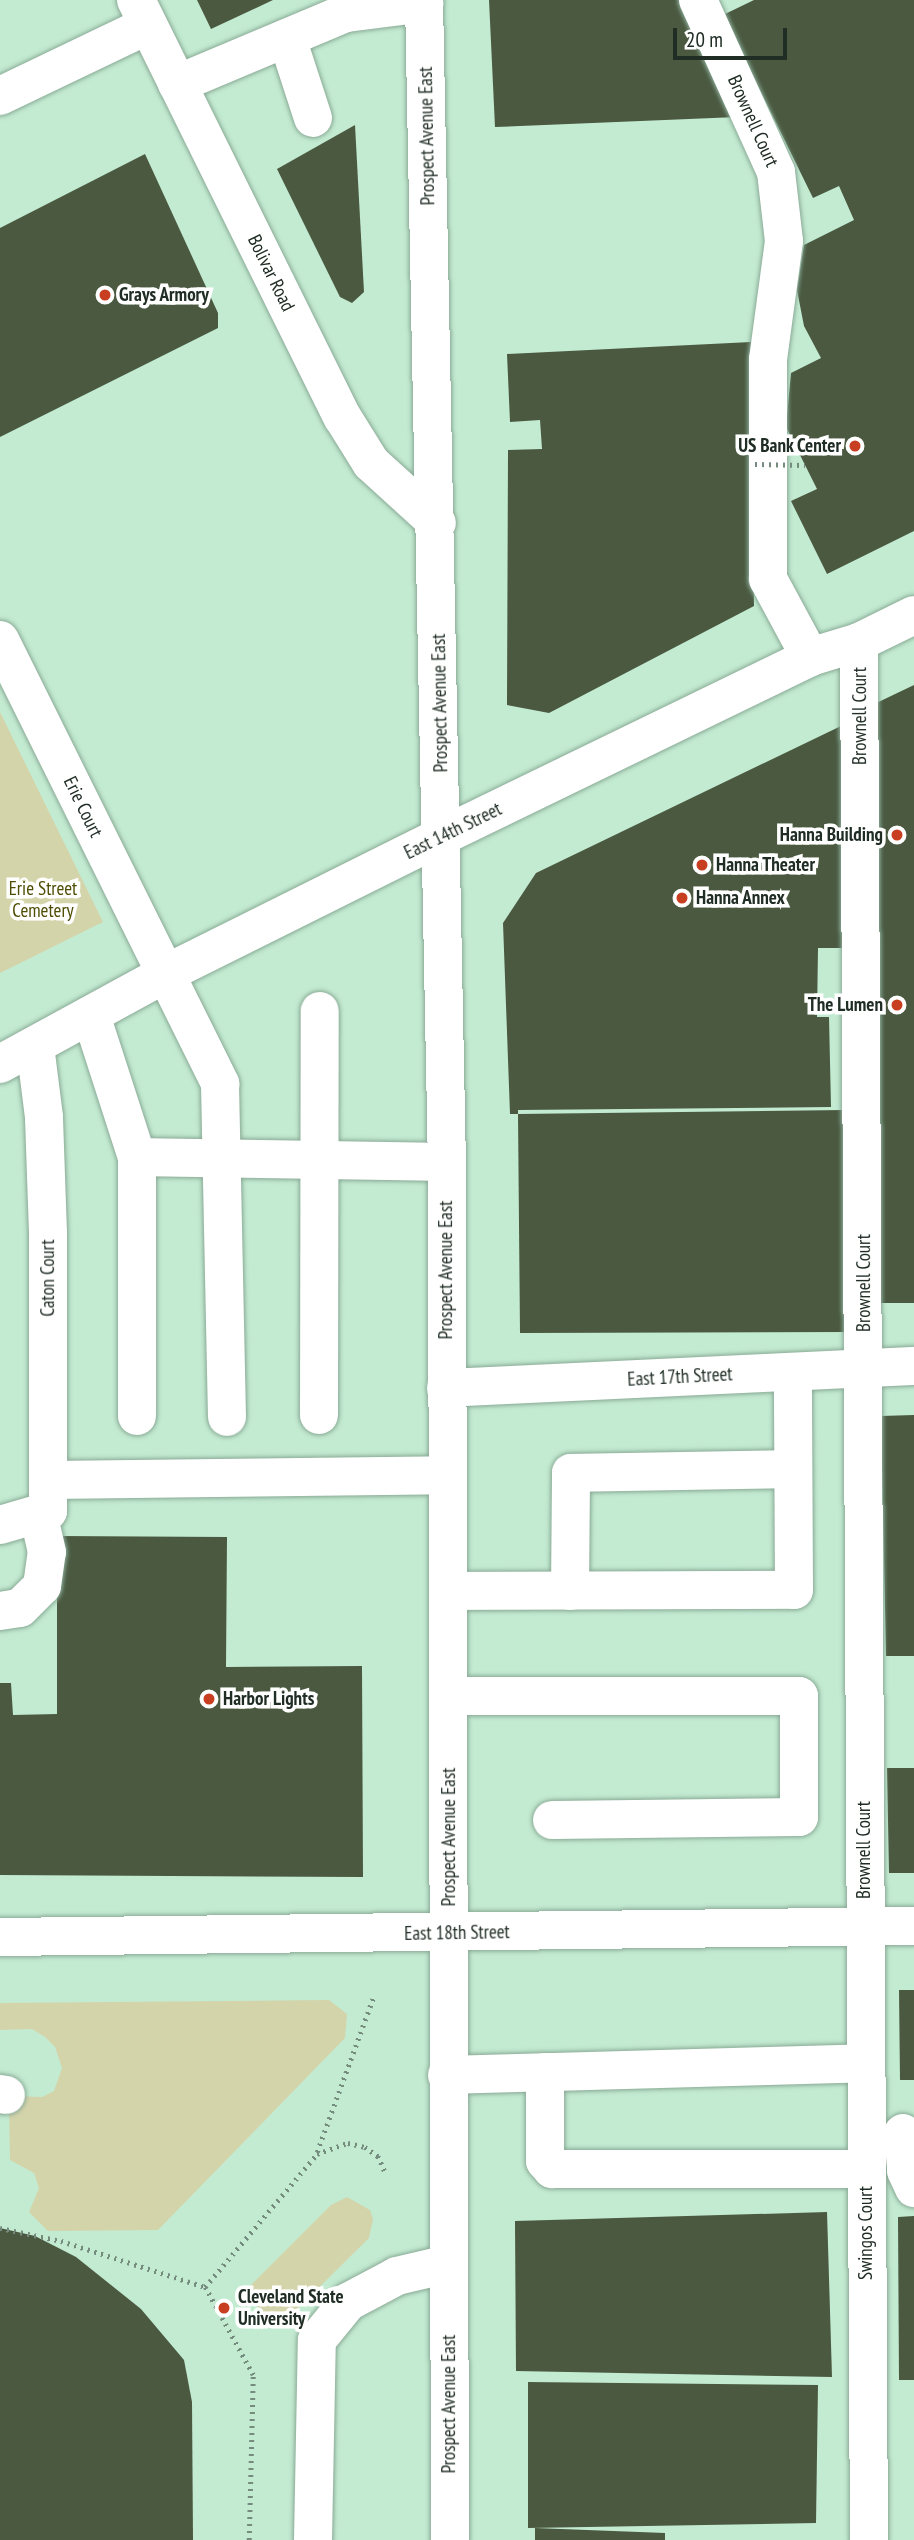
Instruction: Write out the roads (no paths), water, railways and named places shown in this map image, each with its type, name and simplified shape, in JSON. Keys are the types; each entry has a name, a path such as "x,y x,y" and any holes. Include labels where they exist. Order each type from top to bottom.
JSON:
{"street":[{"name":"Brownell Court","path":"698,0 776,173 784,241 768,359 768,579 810,657"},
{"path":"177,85 346,13 424,1"},
{"name":"Prospect Avenue East","path":"424,1 437,523 447,1162 450,2540"},
{"path":"0,96 142,12"},
{"name":"Bolivar Road","path":"142,12 343,418 371,463 437,523"},
{"path":"287,38 313,118"},
{"name":"East 14th Street","path":"0,1064 165,974 442,836 810,657 859,642 914,615"},
{"name":"Erie Court","path":"0,640 165,974 215,1068 223,1105 227,1417"},
{"name":"Brownell Court","path":"859,642 865,1368 863,1925"},
{"path":"319,1415 320,1011"},
{"path":"91,1015 137,1157 136,1416"},
{"name":"Caton Court","path":"0,1611 20,1608 42,1586 47,1552 44,1502 48,1233 44,1117 34,1046"},
{"path":"137,1157 447,1162"},
{"name":"East 17th Street","path":"446,1388 914,1366"},
{"path":"449,1591 794,1590 793,1372"},
{"path":"570,1591 572,1473 793,1468"},
{"path":"0,1525 44,1502 448,1475"},
{"path":"449,1696 799,1696 799,1817 552,1820"},
{"name":"Swingos Court","path":"863,1925 869,2540"},
{"name":"East 18th Street","path":"0,1937 914,1926"},
{"path":"447,2075 864,2063"},
{"path":"545,2072 545,2161 552,2169 865,2151 909,2133 906,2171 914,2188"},
{"path":"313,2540 317,2340 348,2302 397,2276 448,2264"}],"place":[{"name":"Grays Armory","path":"105,295"},
{"name":"US Bank Center","path":"855,446"},
{"name":"Hanna Building","path":"897,835"},
{"name":"Hanna Theater","path":"702,865"},
{"name":"Hanna Annex","path":"682,898"},
{"name":"The Lumen","path":"897,1005"},
{"name":"Harbor Lights","path":"209,1699"},
{"name":"Cleveland State University","path":"224,2308"}],"park label":[{"name":"Erie Street Cemetery","path":"43,900"}]}
